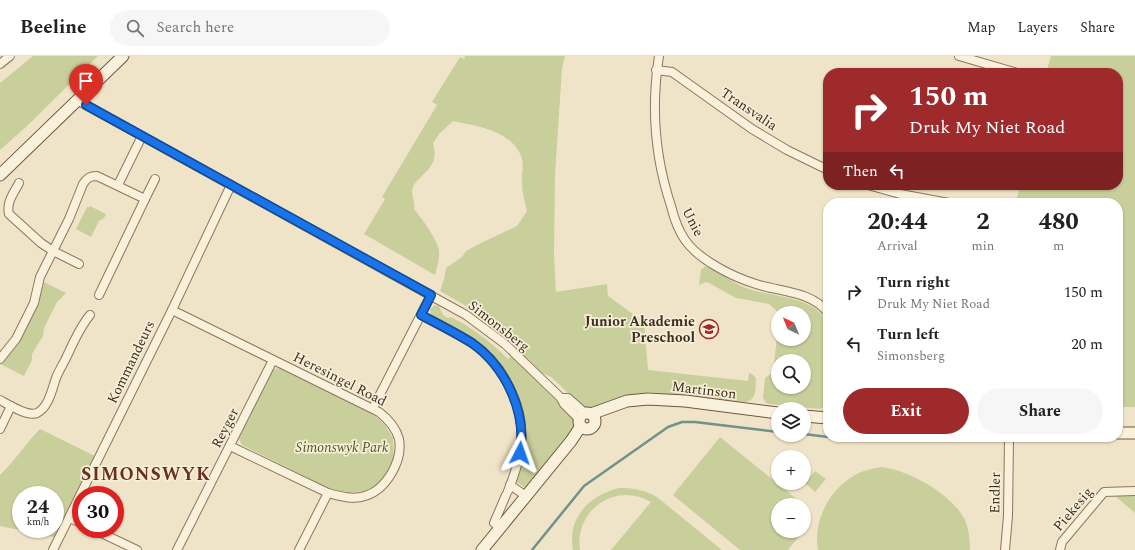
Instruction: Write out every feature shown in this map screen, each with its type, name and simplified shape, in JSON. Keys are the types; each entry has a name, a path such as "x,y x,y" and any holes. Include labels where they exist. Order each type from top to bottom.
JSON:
{"street":[{"path":"0,64 10,56"},
{"path":"0,176 123,56"},
{"name":"Unie","path":"658,56 656,70 656,139 661,173 676,221 685,240 702,256 730,274 763,286 810,298 823,308"},
{"path":"959,56 1000,68"},
{"name":"Transvalia","path":"656,70 672,72 752,129 787,150 823,168"},
{"name":"Simonsberg","path":"77,100 466,315 483,326 505,344 561,398 564,404 587,421"},
{"path":"118,185 142,136"},
{"path":"0,359 16,339 34,303 40,276 69,219 86,179 91,176 97,176 145,199"},
{"path":"99,296 155,179"},
{"path":"19,183 8,208 9,214 41,243 79,264"},
{"name":"Kommandeurs","path":"53,550 172,310 231,185"},
{"path":"886,190 922,198"},
{"path":"373,408 431,295"},
{"name":"Heresingel Road","path":"172,310 373,408 386,418 395,429 399,440 399,453 395,468 382,486 365,497 344,497 328,493 230,446"},
{"path":"0,400 30,414 38,413 47,402 56,378 82,325 90,315"},
{"path":"421,315 473,344 490,359 502,374 517,405 520,418 521,443 516,470 494,523 500,528"},
{"name":"Reyger","path":"177,550 273,360"},
{"name":"Martinson","path":"482,550 587,421 627,401 648,399 685,401 771,412"},
{"path":"0,429 11,406"},
{"path":"811,417 823,418"},
{"path":"1123,434 1135,433"},
{"name":"Endler","path":"1005,550 1008,516 1009,442"},
{"path":"508,490 526,496"},
{"name":"Piekesig","path":"1060,550 1062,542 1104,492 1135,491"},
{"path":"299,550 328,493"},
{"path":"112,538 137,550"}],"green space":[{"path":"33,56 98,56 27,126 0,150 0,83"},
{"path":"465,56 565,56 562,69 555,175 554,254 556,292 607,284 608,296 644,322 648,370 748,381 749,373 756,378 755,393 752,399 745,402 649,392 624,396 591,410 584,408 551,377 542,373 511,343 510,337 502,330 476,312 440,291 446,268 462,257 466,251 517,226 527,211 522,187 522,159 518,150 511,142 494,131 453,121 439,134 433,143 435,155 434,160 427,171 413,186 412,193 414,209 432,234 439,250 439,259 435,275 364,234 385,199 382,197 437,105 432,102 460,57 464,59"},
{"path":"1051,56 1135,56 1135,407 1123,407 1123,198 1017,198 1019,190 1123,190 1123,68 1047,68"},
{"path":"90,206 106,214 104,218 99,221 91,237 76,229 87,207"},
{"path":"705,266 746,288 792,298 811,306 771,306 769,304 736,298 706,282 699,285 701,270"},
{"path":"42,281 66,293 57,302 44,328 43,336 32,354 32,360 24,376 0,364 20,340 39,300"},
{"path":"435,305 439,306 443,315 459,321 474,331 508,359 511,356 574,417 575,425 572,432 526,488 516,482 525,443 524,422 517,392 510,379 493,355 464,333 431,315 430,309"},
{"path":"811,306 822,314 823,408 811,408 811,402 771,402 771,404 766,403 763,398 765,378 771,374 771,394 811,394 811,354 775,354 776,346 811,346"},
{"name":"Simonswyk Park","path":"280,368 373,414 385,425 393,438 394,460 383,479 375,486 366,491 348,493 330,489 242,445 239,440 239,435 271,372 274,369"},
{"path":"40,429 95,456 80,486 72,486 72,501 64,517 64,486 12,486 12,528 0,526 0,475"},
{"path":"720,437 771,478 771,490 785,490 795,498 771,498 771,538 797,538 788,550 740,550 673,495"},
{"path":"881,467 892,469 916,478 929,485 950,501 959,510 965,520 969,535 970,550 818,550 817,540 820,519 829,499 843,483 858,473"},
{"path":"815,471 826,479 815,492 811,488 811,476"},
{"path":"619,488 639,490 657,497 722,550 611,550 651,502 638,496 624,495 612,497 600,503 591,512 584,523 580,536 580,550 573,550 572,538 574,527 577,518 583,509 599,496 608,491"},
{"path":"1114,495 1135,495 1135,513"}],"waterway":[{"path":"532,550 584,486 668,427 682,422 695,422 771,431"},
{"path":"811,435 823,436"}],"place":[{"name":"Junior Akademie Preschool","path":"709,329"}],"district":[{"name":"SIMONSWYK","path":"146,474"}],"route":[{"path":"86,105 431,295 421,315 473,344 490,359 502,374 512,392 520,418 520,453"}]}
